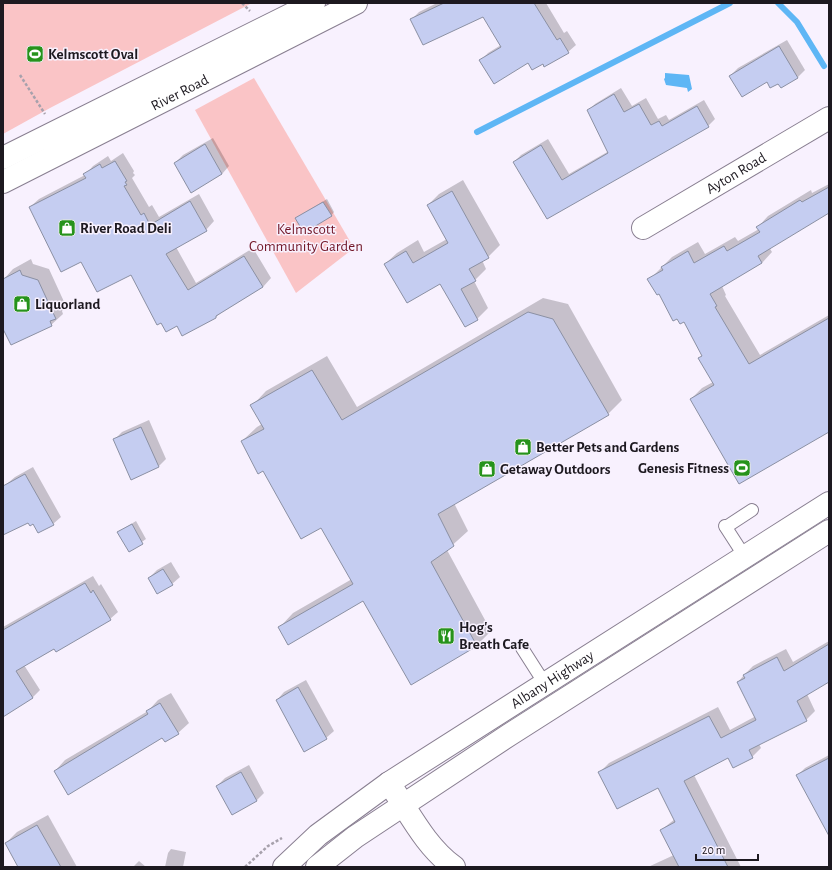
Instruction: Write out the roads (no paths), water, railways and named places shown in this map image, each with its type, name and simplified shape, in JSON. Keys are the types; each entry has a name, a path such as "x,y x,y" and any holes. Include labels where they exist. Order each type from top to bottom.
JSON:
{"main road":[{"name":"River Road","path":"3,158 314,3"},
{"name":"River Road","path":"3,182 356,3"},
{"name":"Ayton Road","path":"643,228 829,118"},
{"name":"Albany Highway","path":"284,867 318,835 389,783 829,503"},
{"name":"Albany Highway","path":"317,867 355,838 403,805 829,531"},
{"path":"389,783 412,820 433,847 454,867"}],"lane":[{"path":"745,556 725,526 752,510"},
{"path":"522,648 545,684"}],"water":[{"path":"665,73 689,75 692,89 688,92 687,88 666,85 664,79"}],"waterway":[{"path":"477,132 730,3"},
{"path":"778,3 797,22 824,66"}],"place":[{"name":"Kelmscott Oval","path":"35,54"},
{"name":"River Road Deli","path":"67,228"},
{"name":"Liquorland","path":"22,304"},
{"name":"Better Pets and Gardens","path":"523,447"},
{"name":"Genesis Fitness","path":"742,468"},
{"name":"Getaway Outdoors","path":"487,469"},
{"name":"Hog's Breath Cafe","path":"446,636"}],"park label":[{"name":"Kelmscott Community Garden","path":"306,238"}]}
